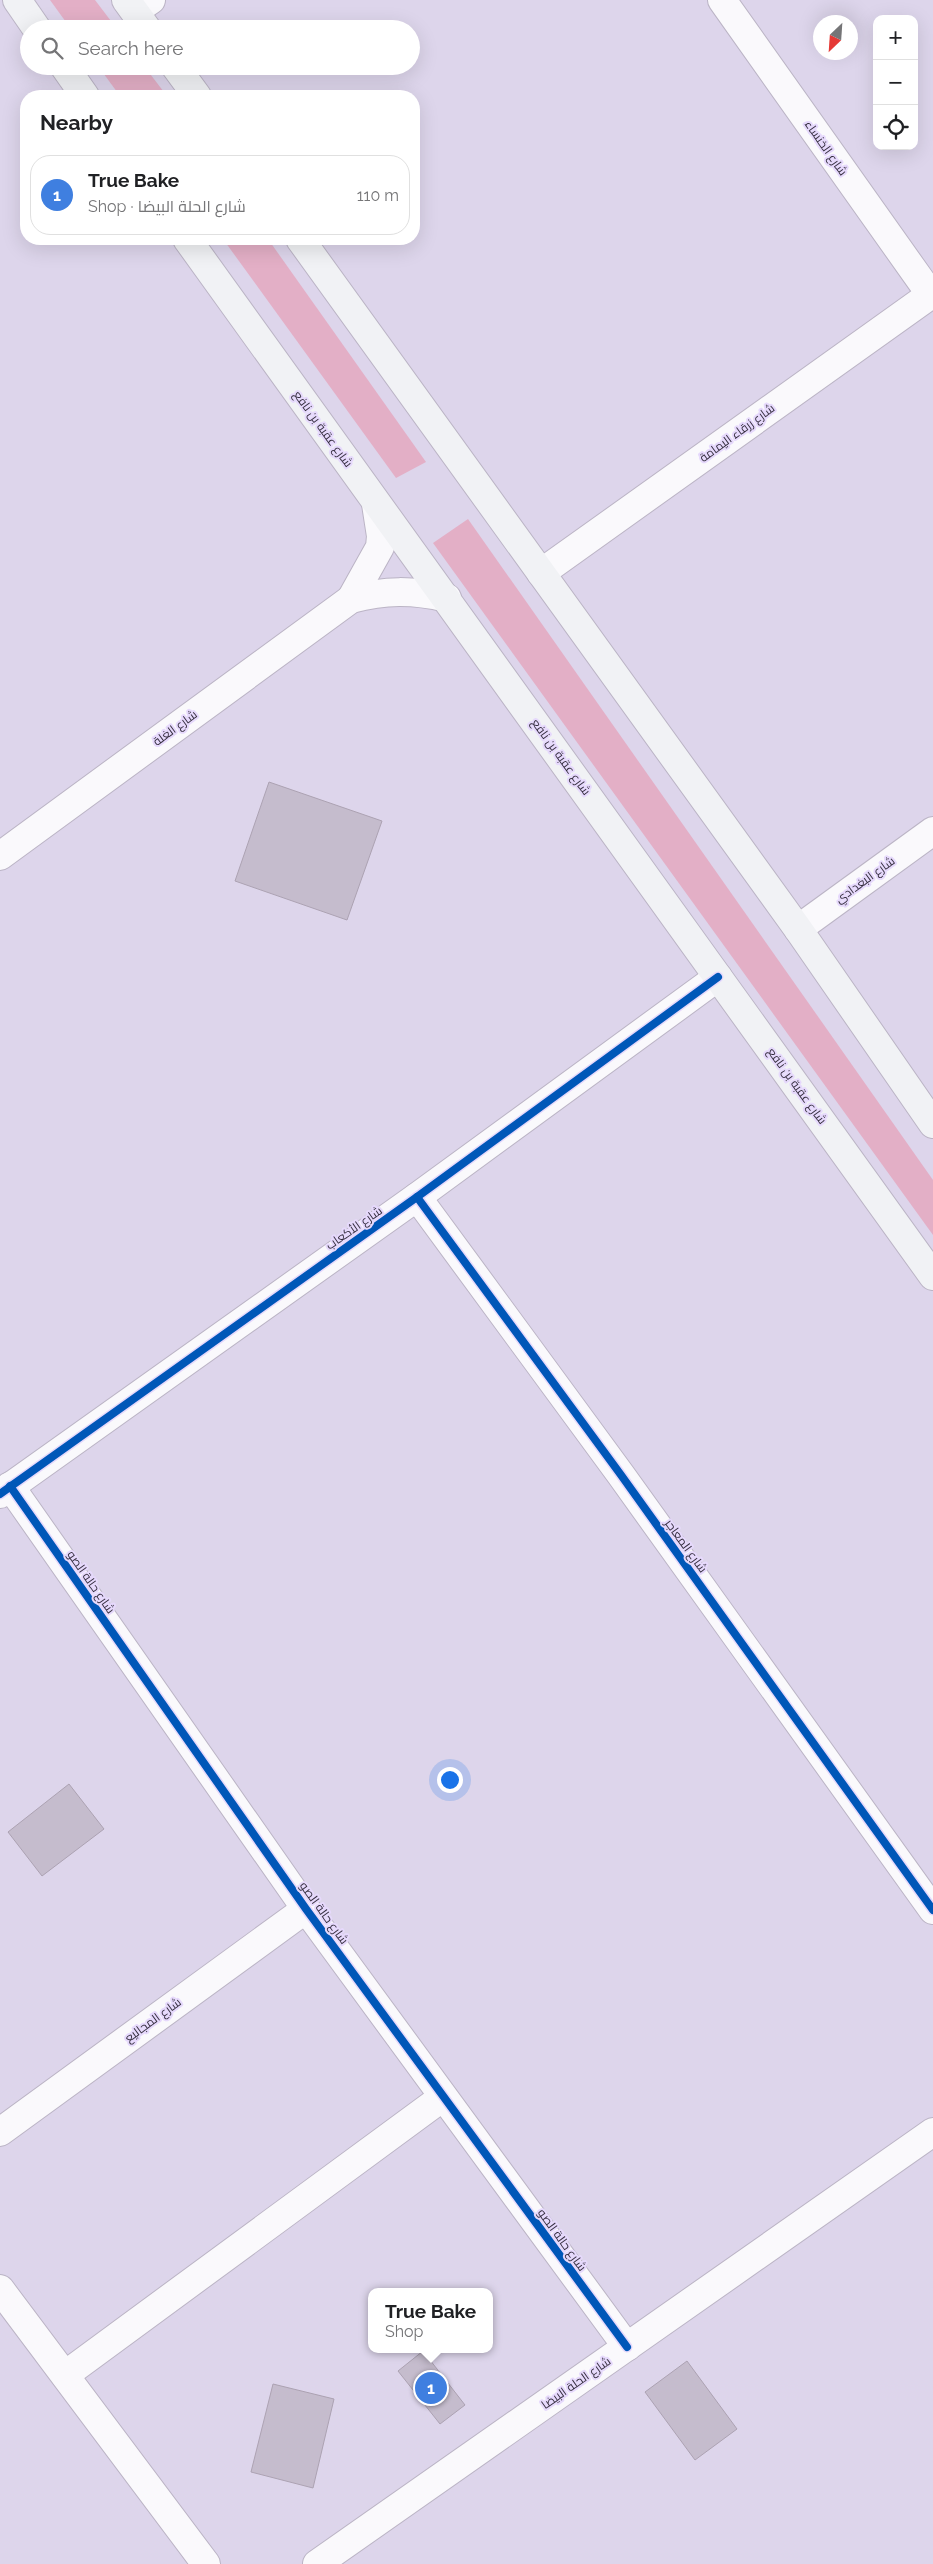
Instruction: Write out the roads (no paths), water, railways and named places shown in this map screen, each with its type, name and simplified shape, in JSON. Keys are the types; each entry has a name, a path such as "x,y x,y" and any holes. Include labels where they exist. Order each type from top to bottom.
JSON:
{"main road":[{"path":"16,0 30,20"},
{"path":"70,75 81,90"},
{"path":"182,75 193,90"},
{"name":"شارع عقبة بن نافع","path":"191,245 933,1276"},
{"path":"304,245 798,929 933,1124"}],"street":[{"name":"شارع الخنساء","path":"722,0 932,294"},
{"name":"شارع زرقاء اليمامة","path":"541,573 932,294"},
{"name":"شارع الغلة","path":"351,599 380,547 382,536 376,504"},
{"name":"شارع الغلة","path":"0,856 351,599 377,592 401,590 447,598"},
{"name":"شارع البغدادي","path":"798,929 933,831"},
{"name":"شارع الأكعاب","path":"5,1490 417,1196 718,977"},
{"name":"شارع المعاجر","path":"417,1196 616,1467 933,1910"},
{"name":"شارع حالة الصو","path":"5,1490 306,1909 627,2347"},
{"name":"شارع المجاليع","path":"0,2132 306,1909"},
{"path":"65,2375 443,2097"},
{"name":"شارع الحلة البيضا","path":"317,2564 933,2132"},
{"path":"0,2289 206,2564"}],"place":[{"name":"True Bake","path":"431,2388"}]}
